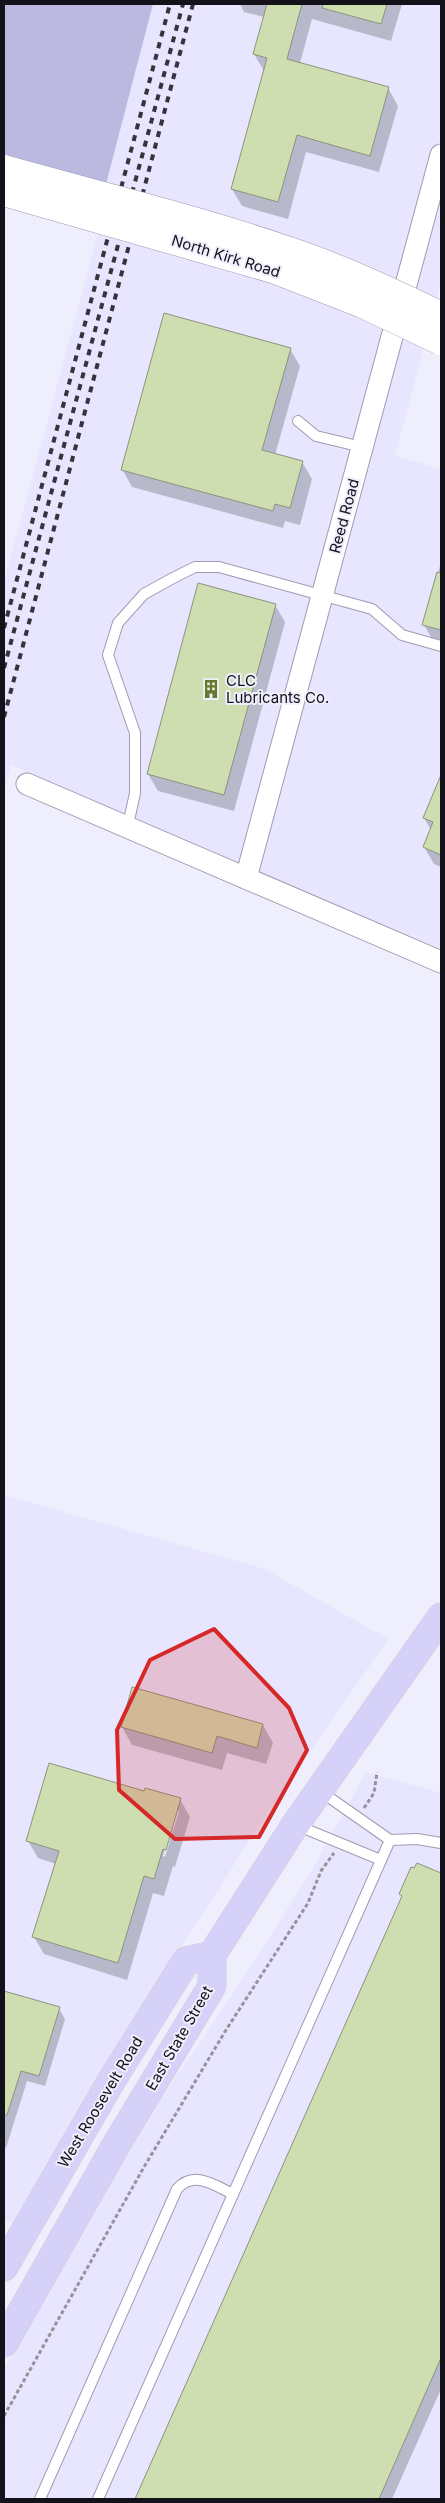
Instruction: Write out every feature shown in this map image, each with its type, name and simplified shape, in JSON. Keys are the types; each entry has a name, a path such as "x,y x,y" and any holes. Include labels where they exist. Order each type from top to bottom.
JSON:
{"main road":[{"path":"212,1955 295,1825 441,1617"},
{"name":"West Roosevelt Road","path":"4,2267 110,2083 186,1961 212,1955"},
{"name":"East State Street","path":"4,2343 116,2145 212,1986 212,1955"}],"street":[{"name":"Reed Road","path":"246,878 441,155"},
{"name":"North Kirk Road","path":"4,169 294,252 387,290 441,316"},
{"name":"North Kirk Road","path":"4,192 273,269 364,304 441,341"},
{"path":"27,784 128,825 441,962"}],"lane":[{"path":"298,421 316,436 362,446"},
{"path":"128,825 134,792 135,733 108,655 118,623 144,594 195,567 219,567 372,609 402,635 441,646"},
{"path":"319,1790 390,1840 417,1839 441,1843"},
{"path":"295,1825 381,1860"},
{"path":"98,2499 390,1840"},
{"path":"40,2499 177,2189 189,2179 198,2179 233,2194"}],"path":[{"path":"366,1805 374,1792 377,1772"},
{"path":"4,2416 139,2175 221,2039 308,1903 326,1863"}],"highlighted area":[{"path":"214,1629 289,1708 307,1750 259,1837 175,1839 119,1790 117,1730 150,1660"}],"shaded area":[{"path":"4,4 153,4 106,184 4,156"},
{"path":"153,4 441,4 441,282 437,298 401,281 106,184"},
{"path":"98,234 273,283 381,326 424,347 395,456 441,469 441,948 257,876 11,765 4,787 4,582"},
{"path":"4,1495 265,1569 388,1639 255,1832 166,1970 15,2223 4,2220"},
{"path":"366,1772 441,1793 441,2499 4,2499 4,2369 128,2147 228,2001 308,1877"}],"building":[{"path":"267,4 302,4 287,59 389,87 370,156 297,135 278,202 231,189 267,58 253,54"},
{"path":"323,4 387,4 381,24 322,8"},
{"path":"164,313 291,348 262,450 303,461 290,508 275,504 273,511 121,470"},
{"path":"437,572 441,573 441,630 422,625"},
{"name":"CLC Lubricants Co.","path":"198,583 276,604 224,795 147,774"},
{"path":"441,775 441,855 423,847 433,822 423,818"},
{"path":"132,1687 263,1724 257,1748 217,1736 212,1753 121,1727"},
{"path":"49,1763 144,1791 145,1788 181,1798 166,1850 163,1849 154,1879 144,1876 118,1963 32,1937 59,1851 26,1841"},
{"path":"417,1863 441,1873 441,2358 379,2499 135,2499 402,1896 399,1894 411,1867 414,1868"},
{"path":"4,1991 60,2007 39,2076 21,2071 7,2115 4,2115"}],"railway":[{"path":"4,628 170,4"},
{"path":"4,668 183,4"},
{"path":"4,717 193,4"}],"place":[{"name":"CLC Lubricants Co.","path":"211,689"}]}
